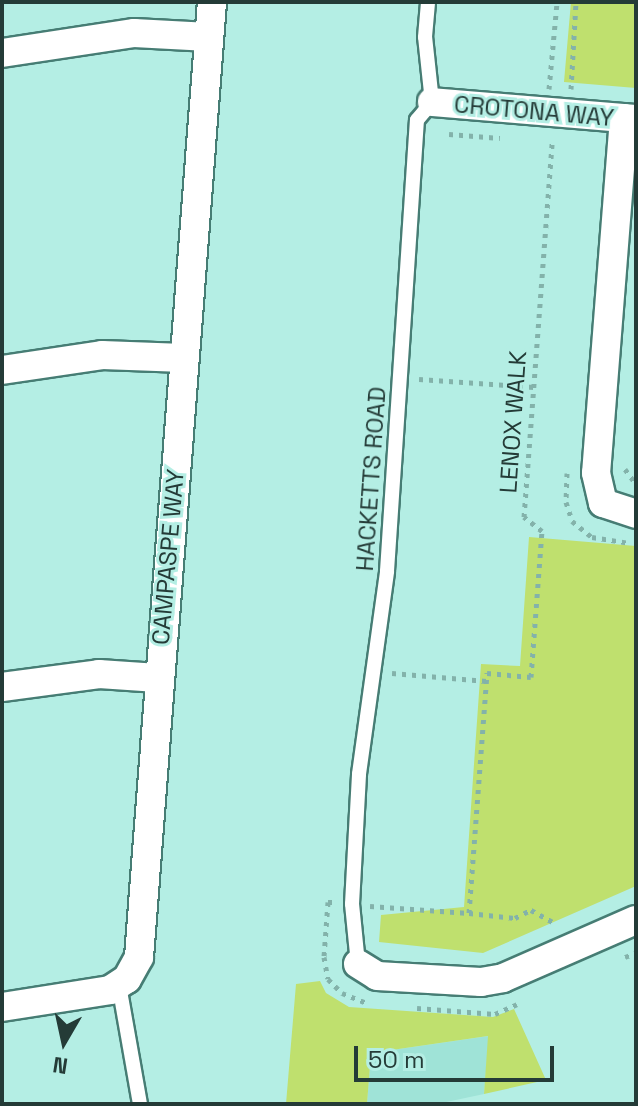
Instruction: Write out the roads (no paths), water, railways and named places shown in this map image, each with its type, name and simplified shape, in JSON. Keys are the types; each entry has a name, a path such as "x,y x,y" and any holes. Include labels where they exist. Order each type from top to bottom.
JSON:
{"street":[{"name":"CAMPASPE WAY","path":"119,985 134,971 139,957 212,2"},
{"path":"2,53 134,33 209,37"},
{"name":"CROTONA WAY","path":"432,102 630,119"},
{"path":"630,119 596,473 603,503 636,514"},
{"path":"2,370 102,355 184,358"},
{"path":"2,687 99,674 158,678"},
{"path":"358,964 377,976 481,982 503,978 636,920"},
{"path":"2,1007 119,985"}],"lane":[{"path":"428,2 425,37 432,102"},
{"name":"HACKETTS ROAD","path":"358,964 352,904 359,774 387,571 417,120 432,102"},
{"path":"119,985 140,1104"}]}
